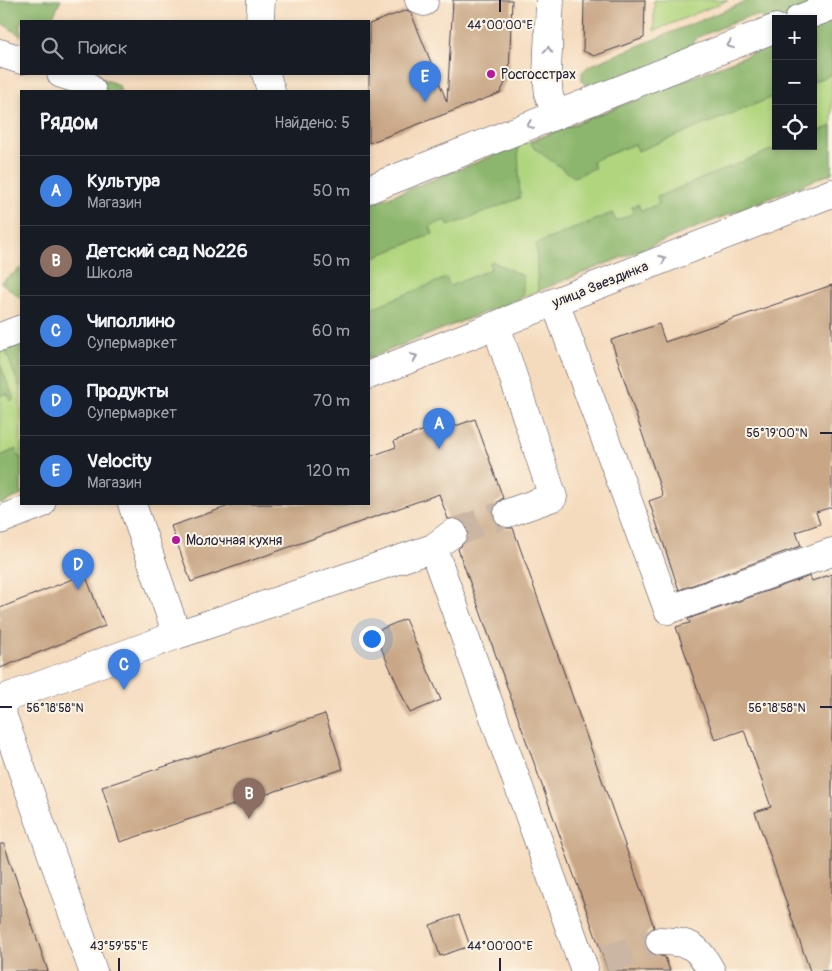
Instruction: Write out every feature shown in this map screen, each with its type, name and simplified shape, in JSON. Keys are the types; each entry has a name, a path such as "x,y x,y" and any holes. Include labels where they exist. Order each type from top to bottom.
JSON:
{"street":[{"path":"260,20 261,0"},
{"path":"550,0 548,96 556,114"},
{"path":"809,15 832,6"},
{"path":"370,189 772,30"},
{"path":"0,53 20,60"},
{"path":"64,75 83,81 91,90"},
{"path":"266,75 271,90"},
{"name":"улица Звездинка","path":"370,375 832,193"},
{"path":"555,302 668,610 832,552"},
{"path":"496,325 512,366 554,498 508,513"},
{"path":"0,337 20,329"},
{"path":"0,520 38,505"},
{"path":"132,505 176,635"},
{"path":"0,700 176,635 443,541 588,966"},
{"path":"0,708 93,971"},
{"path":"660,941 683,942 702,953 710,971"}],"green space":[{"path":"0,0 61,0 51,20 20,20 20,35 0,22"},
{"path":"654,0 728,0 654,31"},
{"path":"750,0 822,0 794,15 772,15 772,21 767,22 759,16 747,17 698,37 686,51 596,88 588,88 582,81 582,72 589,66"},
{"path":"832,22 832,173 370,358 370,205 772,46 772,150 817,150 817,28"},
{"path":"832,22 832,74 817,80 817,60 817,28"},
{"path":"772,46 772,98 638,151 635,144 592,161 595,168 574,177 534,148 530,142"},
{"path":"88,75 94,75 119,85 121,90 64,90 68,83"},
{"path":"832,126 832,173 538,291 536,244 612,213 616,221 634,213 632,207 638,204 641,211 659,204 657,197 772,150 817,150 817,132"},
{"path":"518,146 520,198 449,226 446,220 430,226 433,234 370,259 370,205"},
{"path":"492,261 523,276 523,297 370,358 370,309 446,278 450,286 491,269 489,263"},
{"path":"20,269 20,298 1,282"},
{"path":"20,343 20,495 0,504 0,351"},
{"path":"20,343 20,388 5,349"},
{"path":"0,364 14,399 10,401 7,393 0,396"},
{"path":"16,449 20,458 20,495 0,504 0,456"}],"building":[{"path":"453,0 512,0 509,75 500,93 370,143 370,24 407,10 411,13 447,102"},
{"path":"584,0 645,0 644,38 594,56 583,51"},
{"path":"832,285 832,507 816,512 820,524 796,532 801,546 679,590 649,501 663,496 611,340 659,324 665,342"},
{"path":"475,419 503,498 496,503 493,510 494,519 498,525 505,528 513,528 654,927 647,933 644,940 646,948 652,954 665,957 670,971 608,971 458,549 467,540 468,531 465,523 460,519 448,519 439,494 191,582 171,526 232,505 370,505 370,457 396,447 394,441 444,423 447,429"},
{"path":"85,574 105,626 0,668 0,608"},
{"path":"832,574 832,971 810,971 755,812 771,807 744,730 715,740 676,627 690,623 688,619 810,576 812,581"},
{"path":"405,619 441,700 410,713 374,632"},
{"path":"325,714 343,769 120,842 102,787"},
{"path":"0,844 4,844 48,971 0,971"},
{"path":"459,915 470,946 440,956 430,925"}],"tunnel":[{"path":"453,533 508,513"},
{"path":"604,960 660,941"}],"place":[{"name":"Росгосстрах","path":"491,74"},
{"name":"Velocity","path":"425,102"},
{"name":"Культура","path":"439,449"},
{"name":"Молочная кухня","path":"176,540"},
{"name":"Продукты","path":"78,590"},
{"name":"Чиполлино","path":"124,690"},
{"name":"Детский сад №226","path":"249,819"}]}
